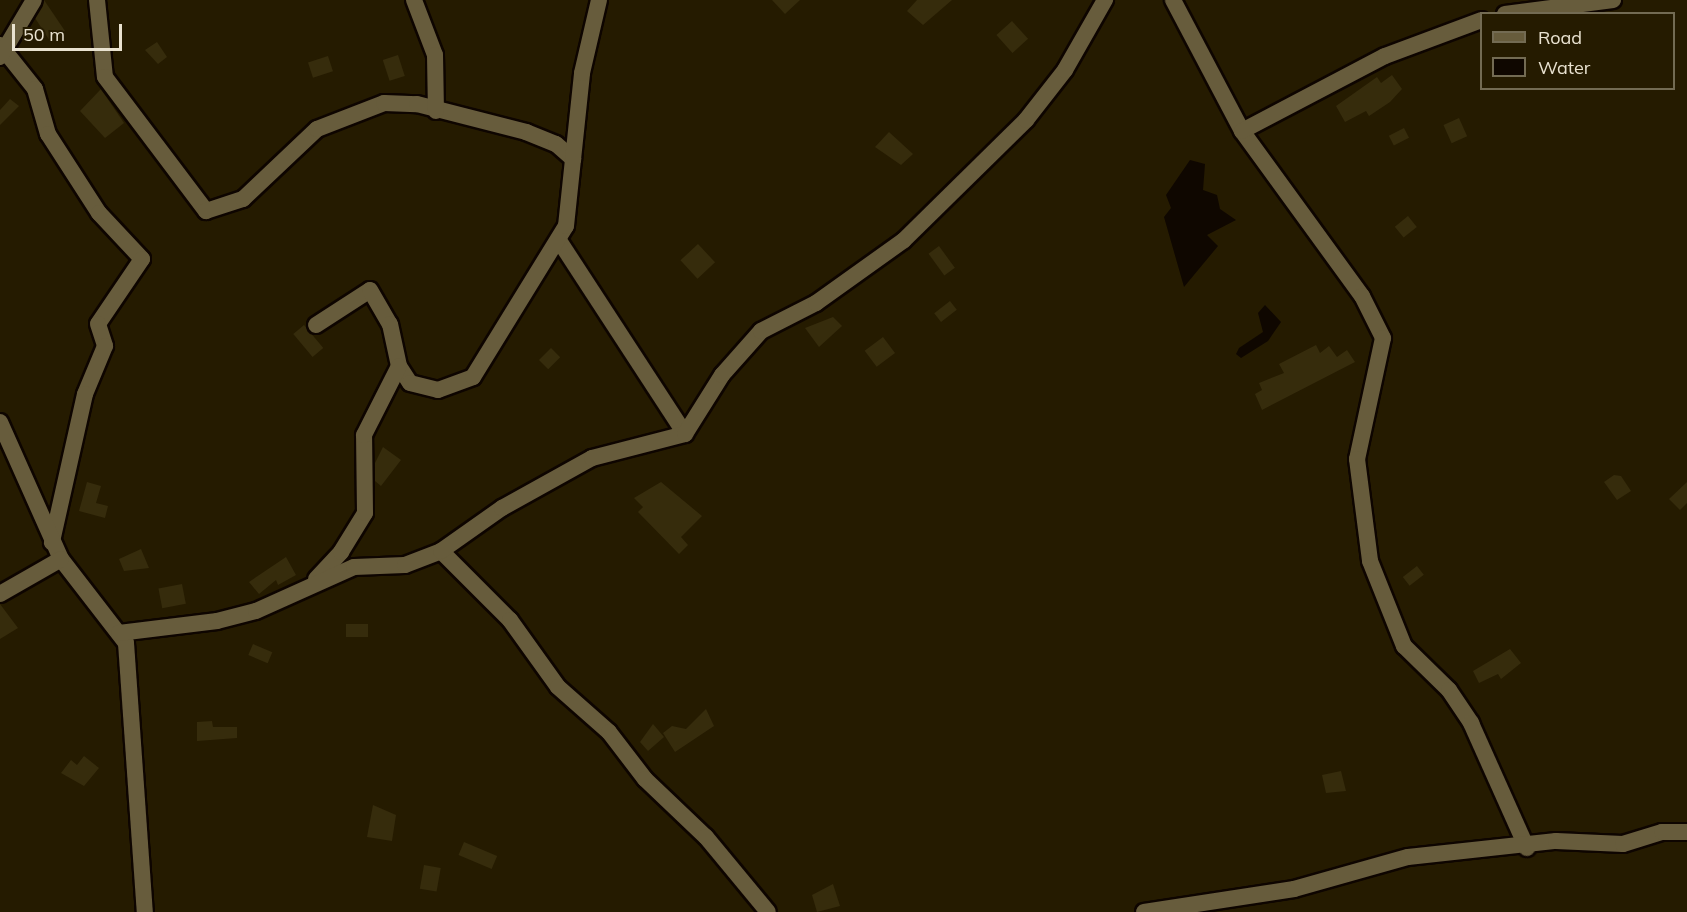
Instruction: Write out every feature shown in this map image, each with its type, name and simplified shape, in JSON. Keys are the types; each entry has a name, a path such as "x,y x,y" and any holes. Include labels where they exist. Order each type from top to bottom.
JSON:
{"street":[{"path":"34,0 1,50 36,89 48,134 99,213 142,259 98,324 105,346 85,394 52,542"},
{"path":"97,0 105,78 206,211 243,199 336,117 384,104 417,104 436,111 526,132 556,144 573,159"},
{"path":"414,0 435,55 436,111"},
{"path":"316,325 370,290 390,324 399,366 410,383 424,390 464,384 560,242 573,159 582,73 599,0"},
{"path":"119,633 217,621 256,611 354,567 405,565 441,550 502,508 592,458 685,434 722,375 761,331 816,303 896,246 1026,120 1065,70 1106,0"},
{"path":"1173,0 1242,131 1362,296 1383,338 1357,459 1370,561 1404,646 1449,690 1471,723 1527,848"},
{"path":"1520,12 1613,0"},
{"path":"1242,131 1385,56 1480,22"},
{"path":"560,242 685,434"},
{"path":"303,589 341,552 365,513 364,435 399,366"},
{"path":"0,422 61,559 119,633 129,668 145,912"},
{"path":"441,550 510,620 558,687 609,732 645,779 706,837 768,912"},
{"path":"0,594 61,559"},
{"path":"1144,912 1294,889 1408,857 1527,848 1566,841 1623,844 1662,832 1687,832"}],"water":[{"path":"1190,160 1205,164 1203,190 1217,195 1220,209 1236,220 1207,235 1218,246 1184,287 1164,217 1171,208 1166,195"},
{"path":"1265,305 1281,322 1268,341 1241,358 1236,354 1239,348 1263,332 1258,313"}],"building":[{"path":"44,0 65,31 50,41 35,18"},
{"path":"772,0 800,0 785,14"},
{"path":"917,0 952,0 923,25 907,11"},
{"path":"1012,21 1028,39 1012,53 996,35"},
{"path":"157,42 167,57 158,64 145,50"},
{"path":"398,55 405,76 390,81 383,60"},
{"path":"328,56 333,71 313,78 308,62"},
{"path":"1392,75 1402,89 1390,102 1369,116 1366,111 1345,122 1336,106 1377,77 1381,83"},
{"path":"101,89 124,123 105,138 80,111"},
{"path":"10,99 19,106 0,125 0,110"},
{"path":"1459,118 1467,136 1452,143 1443,125"},
{"path":"1404,128 1409,138 1394,146 1389,136"},
{"path":"889,132 913,154 901,165 875,147"},
{"path":"1408,216 1417,227 1404,238 1395,227"},
{"path":"698,244 715,262 697,279 680,260"},
{"path":"939,246 955,268 944,275 928,254"},
{"path":"950,301 957,310 941,322 934,313"},
{"path":"833,317 842,326 819,347 805,328"},
{"path":"304,325 323,348 313,357 293,334"},
{"path":"883,337 895,353 877,367 865,351"},
{"path":"1316,345 1320,353 1329,346 1337,357 1347,350 1355,362 1262,410 1255,394 1262,390 1259,383 1284,373 1279,364"},
{"path":"551,348 560,357 548,369 539,360"},
{"path":"383,447 401,460 381,486 375,481 375,463"},
{"path":"1614,475 1621,476 1631,491 1617,500 1604,482"},
{"path":"87,482 101,486 96,503 108,506 105,518 79,511"},
{"path":"661,482 702,516 681,537 688,545 679,554 638,512 643,507 634,498"},
{"path":"1687,482 1687,503 1680,510 1669,499"},
{"path":"141,549 149,568 124,571 119,559"},
{"path":"286,557 296,575 278,585 276,580 259,594 249,582"},
{"path":"1417,566 1424,575 1410,586 1403,577"},
{"path":"182,584 186,604 162,608 158,589"},
{"path":"0,604 18,628 0,639"},
{"path":"346,624 368,624 368,637 346,637"},
{"path":"253,644 272,652 268,663 248,655"},
{"path":"1510,649 1521,663 1501,679 1498,674 1479,683 1473,671"},
{"path":"706,709 714,726 675,752 663,733 672,726 686,729"},
{"path":"212,721 213,727 237,727 237,738 197,741 197,722"},
{"path":"653,724 664,737 648,751 640,742"},
{"path":"84,756 99,768 84,786 61,773 71,760 77,765"},
{"path":"1341,771 1346,791 1326,793 1322,775"},
{"path":"373,805 396,815 392,841 367,837"},
{"path":"464,842 497,856 492,869 459,855"},
{"path":"424,865 441,868 437,892 420,889"},
{"path":"833,884 840,906 817,912 812,895"}]}
